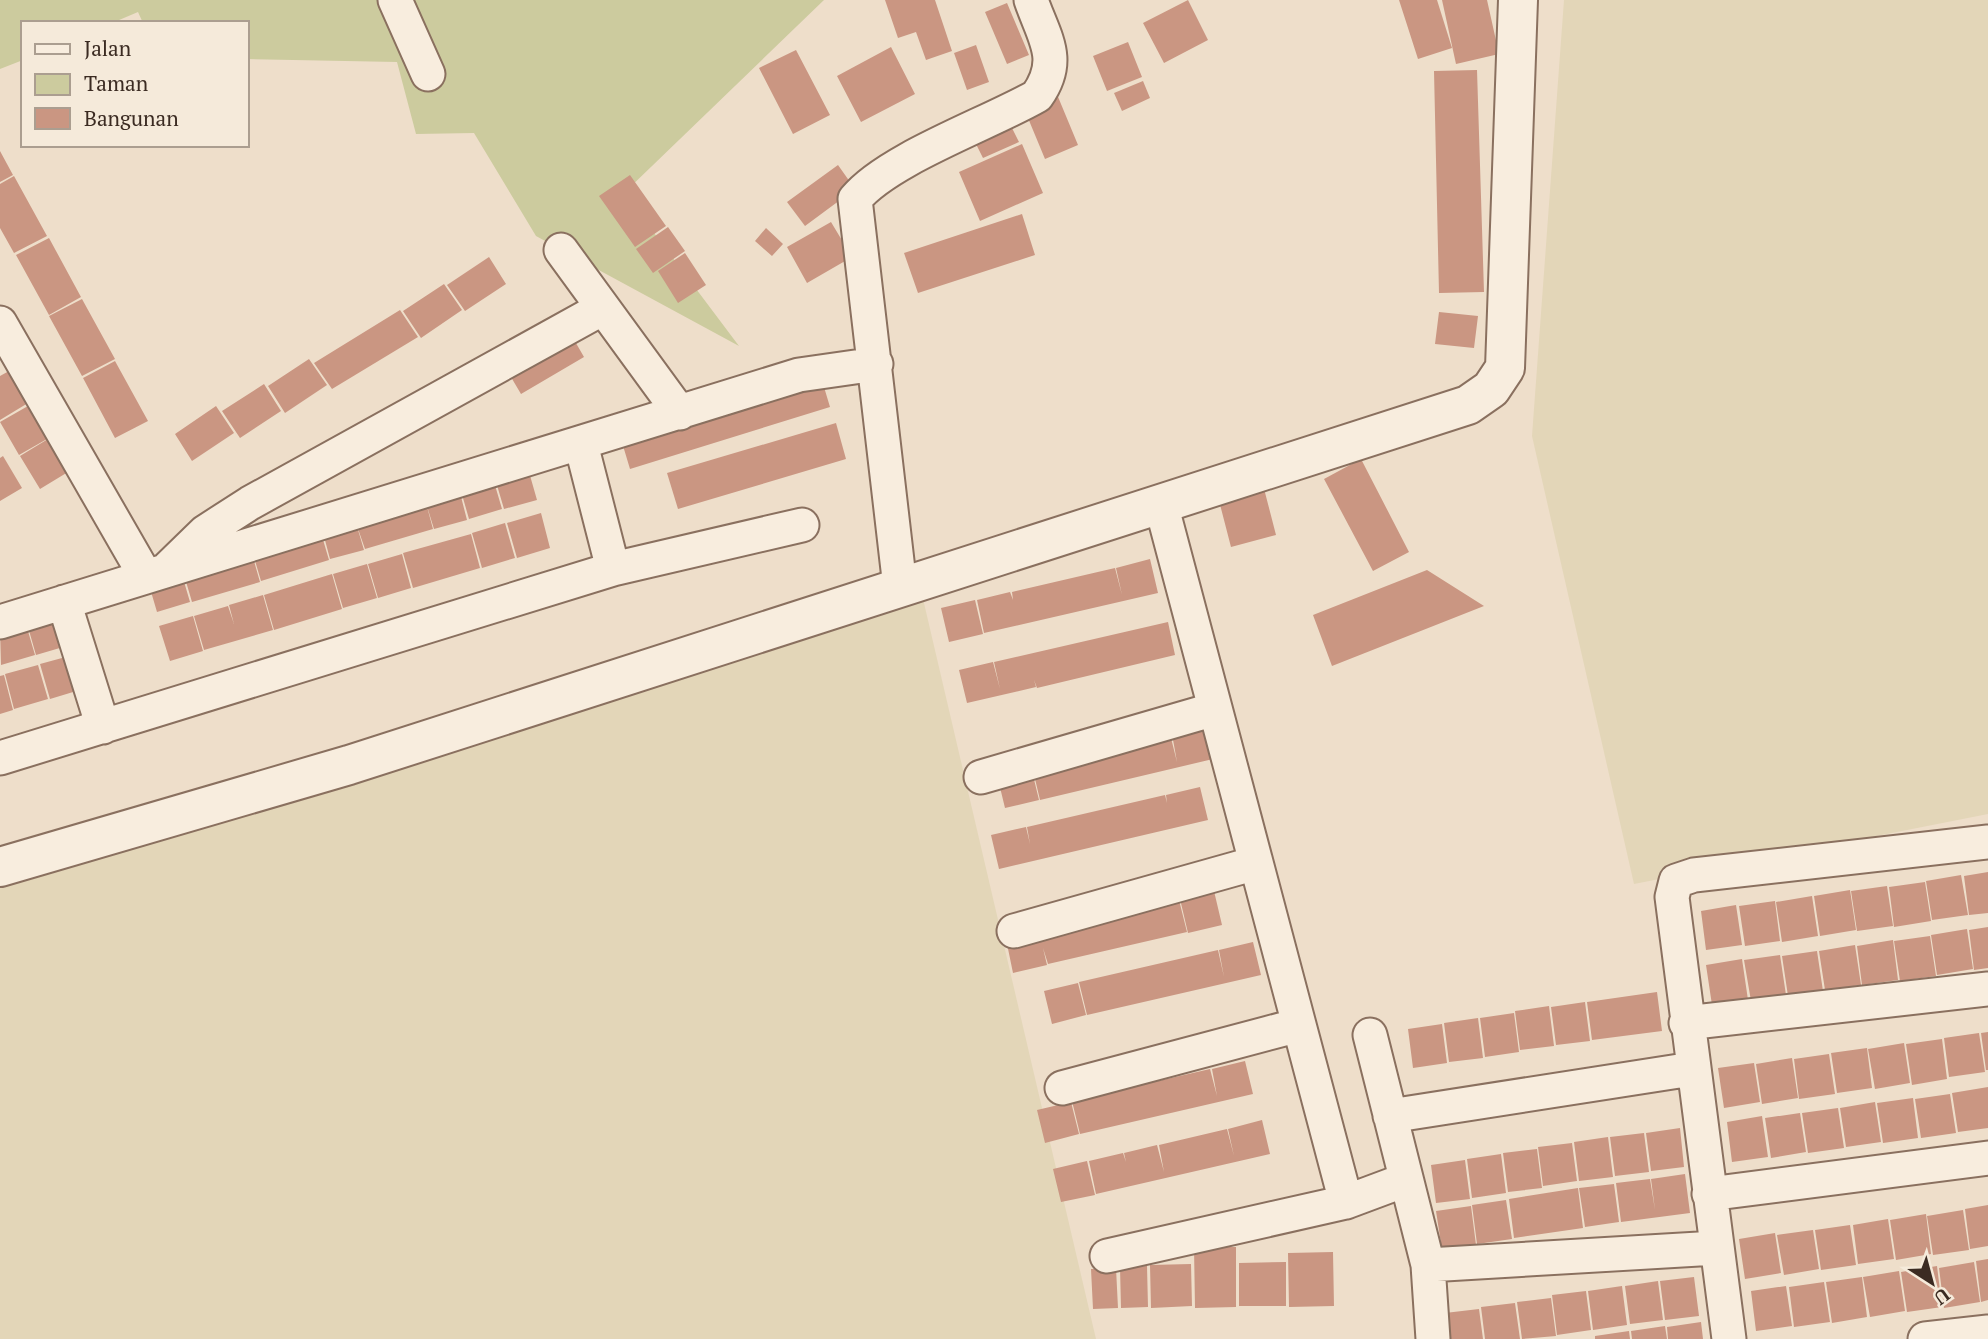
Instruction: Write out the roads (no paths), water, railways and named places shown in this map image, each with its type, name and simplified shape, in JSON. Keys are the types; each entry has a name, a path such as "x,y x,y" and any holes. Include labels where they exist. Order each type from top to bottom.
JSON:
{"street":[{"path":"396,0 428,74"},
{"path":"900,587 855,199 865,187 888,172 1037,96 1046,83 1052,60 1031,0"},
{"path":"0,867 349,765 1468,405 1491,389 1505,368 1508,345 1518,0"},
{"path":"561,250 680,414"},
{"path":"156,574 205,532 250,503 603,308"},
{"path":"0,323 156,574"},
{"path":"0,621 680,414 799,375 876,364"},
{"path":"581,444 613,569"},
{"path":"1161,504 1346,1202"},
{"path":"0,758 613,569 802,525"},
{"path":"64,602 103,727"},
{"path":"981,777 1215,709"},
{"path":"1729,1339 1686,1023 1672,897 1676,881 1694,875 1988,842"},
{"path":"1014,931 1256,863"},
{"path":"1686,1023 1988,989"},
{"path":"1062,1088 1299,1025"},
{"path":"1370,1035 1427,1265 1433,1339"},
{"path":"1390,1116 1692,1069"},
{"path":"1709,1194 1988,1158"},
{"path":"1107,1256 1346,1202 1405,1180"},
{"path":"1427,1265 1716,1248"},
{"path":"1925,1339 1988,1332"}]}
